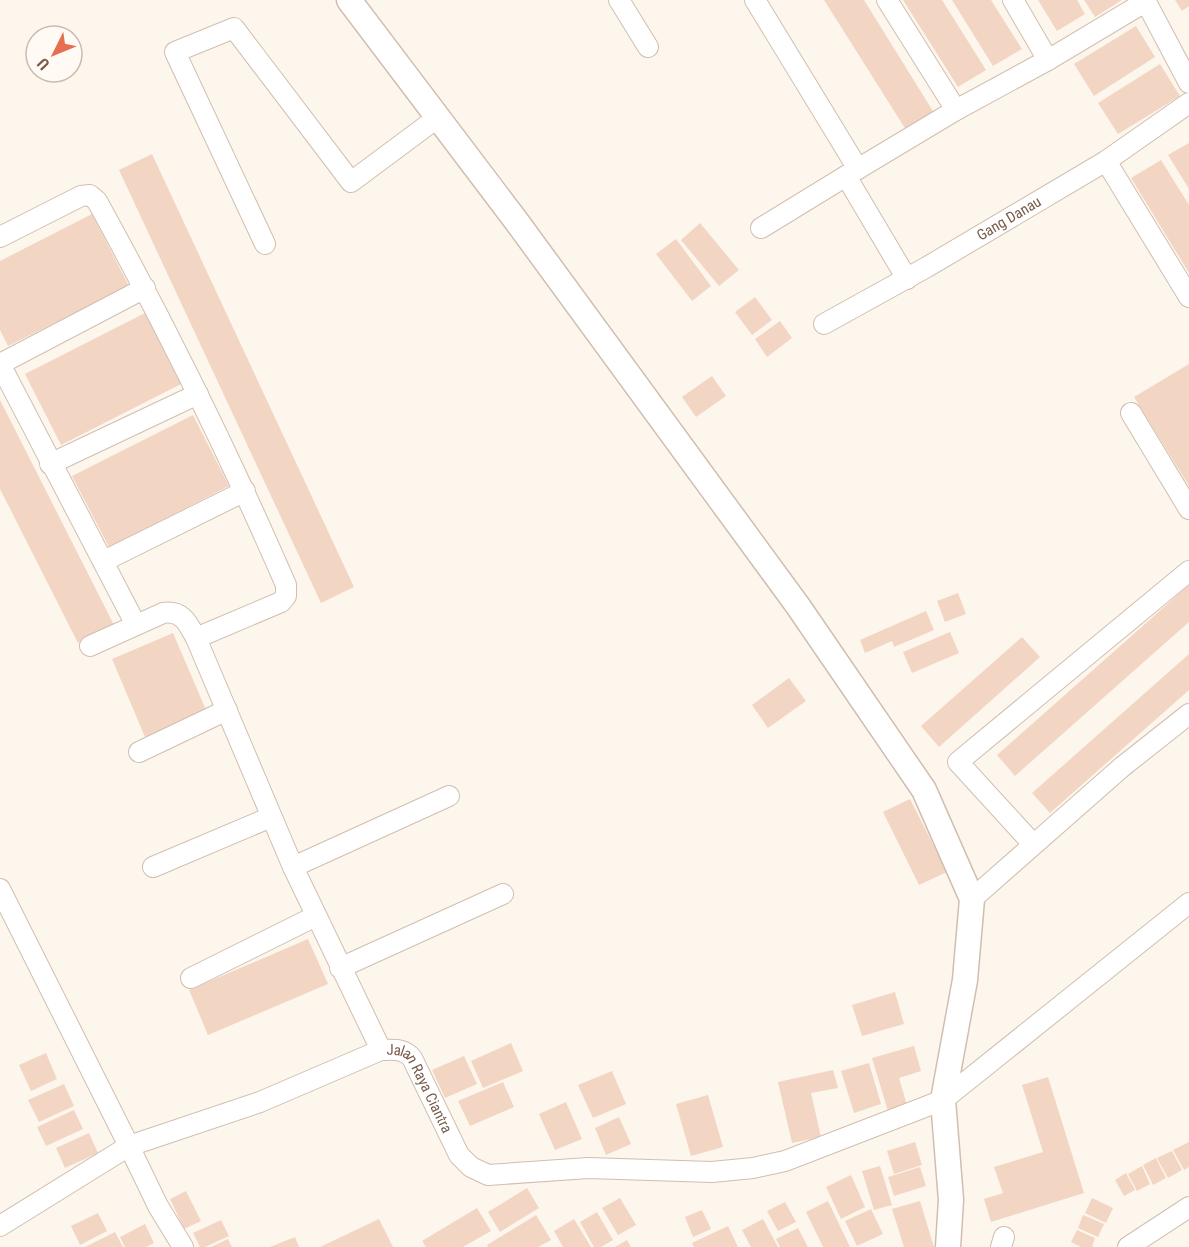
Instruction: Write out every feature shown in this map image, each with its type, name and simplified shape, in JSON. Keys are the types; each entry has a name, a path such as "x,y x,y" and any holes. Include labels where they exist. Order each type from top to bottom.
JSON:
{"street":[{"path":"349,0 518,222 805,615 924,790 972,899 965,980 943,1100 951,1200 948,1247"},
{"path":"619,0 648,47"},
{"path":"755,0 852,172 907,279"},
{"path":"887,0 956,110"},
{"path":"1013,0 1048,60"},
{"path":"761,228 956,110 1048,60 1145,1 1189,83"},
{"path":"266,244 175,52 234,28 351,182 437,118"},
{"name":"Gang Danau","path":"824,324 907,279 1106,160 1189,103"},
{"path":"1106,160 1189,297"},
{"path":"0,237 76,197 90,195 97,201 145,288 198,394 245,491 286,585 286,596 281,602 196,638"},
{"path":"136,625 104,561 50,464 0,364 145,288"},
{"path":"50,464 198,394"},
{"path":"1131,413 1189,509"},
{"path":"104,561 245,491"},
{"path":"1033,844 958,762 1189,571"},
{"path":"90,646 163,613 176,613 185,619 196,638 293,867 381,1050"},
{"path":"139,752 227,710"},
{"path":"972,899 1122,767 1189,714"},
{"path":"293,867 449,796"},
{"path":"153,867 271,817"},
{"path":"0,889 158,1206 183,1247"},
{"path":"340,968 503,894"},
{"path":"943,1100 1189,903"},
{"path":"191,978 316,916"},
{"name":"Jalan Raya Ciantra","path":"0,1226 129,1146 260,1102 381,1050 396,1050 408,1054 459,1155 471,1167 488,1175 588,1168 712,1172 753,1168 785,1161 943,1100"},
{"path":"1128,1247 1189,1207"}],"building":[{"path":"824,0 864,0 936,116 908,133"},
{"path":"903,0 942,0 986,70 958,87"},
{"path":"952,0 991,0 1022,49 993,66"},
{"path":"1038,0 1077,0 1085,14 1057,31"},
{"path":"1084,0 1122,0 1095,17"},
{"path":"1175,0 1189,0 1189,6 1182,11"},
{"path":"1136,26 1155,57 1094,96 1074,64"},
{"path":"1160,64 1180,96 1118,134 1098,103"},
{"path":"1189,143 1189,189 1168,155"},
{"path":"152,154 354,587 321,603 119,170"},
{"path":"1161,160 1189,205 1189,273 1131,178"},
{"path":"92,214 129,286 8,346 0,330 0,261"},
{"path":"700,223 739,270 719,286 681,240"},
{"path":"676,239 711,286 692,301 656,254"},
{"path":"755,297 772,320 752,335 735,312"},
{"path":"145,313 181,384 61,445 25,374"},
{"path":"780,321 792,338 767,357 755,339"},
{"path":"1189,364 1189,486 1134,397"},
{"path":"712,376 726,396 696,417 682,397"},
{"path":"0,400 114,625 78,643 0,489"},
{"path":"193,415 229,486 109,547 72,476"},
{"path":"1189,585 1189,622 1015,776 997,755"},
{"path":"958,593 966,614 945,622 937,601"},
{"path":"926,611 934,630 894,647 892,641 865,653 860,640"},
{"path":"950,632 959,653 912,673 903,652"},
{"path":"173,633 206,710 145,737 112,659"},
{"path":"1022,637 1040,657 939,747 921,726"},
{"path":"1189,654 1189,690 1050,813 1032,793"},
{"path":"789,678 806,701 768,728 752,705"},
{"path":"910,799 947,872 919,885 883,812"},
{"path":"308,939 328,984 208,1035 189,990"},
{"path":"895,992 904,1024 862,1036 852,1005"},
{"path":"511,1043 523,1071 483,1088 471,1061"},
{"path":"914,1046 921,1071 899,1078 909,1112 890,1118 872,1058"},
{"path":"46,1053 57,1079 31,1091 19,1065"},
{"path":"464,1056 477,1084 445,1098 432,1070"},
{"path":"869,1063 881,1104 854,1113 841,1071"},
{"path":"833,1070 838,1088 811,1093 821,1137 792,1143 778,1082"},
{"path":"612,1071 626,1104 593,1118 578,1085"},
{"path":"1048,1077 1084,1193 991,1222 984,1199 1003,1193 994,1167 1043,1152 1022,1085"},
{"path":"503,1082 514,1107 470,1126 458,1101"},
{"path":"64,1084 74,1106 39,1122 28,1100"},
{"path":"708,1095 723,1147 691,1156 676,1104"},
{"path":"566,1102 582,1139 555,1150 539,1114"},
{"path":"74,1110 83,1129 46,1146 37,1127"},
{"path":"619,1117 631,1144 606,1155 595,1128"},
{"path":"89,1133 98,1153 65,1168 56,1148"},
{"path":"915,1142 922,1165 894,1174 887,1151"},
{"path":"1189,1142 1189,1167 1184,1170 1173,1150"},
{"path":"1172,1151 1182,1170 1168,1178 1157,1158"},
{"path":"1156,1158 1166,1178 1153,1185 1143,1165"},
{"path":"880,1166 892,1205 874,1210 862,1171"},
{"path":"1142,1166 1150,1184 1137,1191 1128,1174"},
{"path":"920,1167 926,1186 894,1196 888,1177"},
{"path":"1126,1173 1135,1190 1124,1196 1115,1180"},
{"path":"851,1175 865,1207 841,1219 826,1187"},
{"path":"527,1188 539,1208 500,1232 488,1212"},
{"path":"186,1191 201,1221 184,1229 170,1199"},
{"path":"620,1198 636,1225 618,1235 602,1208"},
{"path":"1092,1198 1113,1208 1106,1223 1085,1213"},
{"path":"828,1201 850,1247 823,1247 806,1212"},
{"path":"920,1201 934,1247 904,1247 892,1209"},
{"path":"785,1202 796,1222 778,1231 767,1211"},
{"path":"477,1208 491,1231 463,1247 426,1247 422,1241"},
{"path":"871,1209 883,1234 857,1246 845,1221"},
{"path":"702,1210 711,1229 693,1237 685,1217"},
{"path":"597,1212 613,1240 601,1247 594,1247 580,1222"},
{"path":"98,1213 107,1231 80,1245 71,1226"},
{"path":"536,1215 551,1240 538,1247 488,1247 487,1245"},
{"path":"1083,1215 1104,1224 1098,1237 1078,1228"},
{"path":"379,1219 393,1247 320,1247"},
{"path":"574,1219 591,1247 563,1247 554,1231"},
{"path":"763,1219 778,1247 751,1247 742,1230"},
{"path":"221,1220 229,1236 200,1247 193,1233"},
{"path":"145,1224 154,1243 146,1247 125,1247 120,1237"},
{"path":"728,1226 738,1247 694,1247 692,1243"},
{"path":"798,1228 808,1247 780,1247 776,1239"},
{"path":"1077,1230 1095,1238 1092,1247 1081,1247 1071,1242"},
{"path":"115,1232 123,1247 85,1247"},
{"path":"295,1237 299,1247 270,1247"},
{"path":"228,1239 232,1247 211,1247"},
{"path":"627,1240 631,1247 615,1247"}]}
